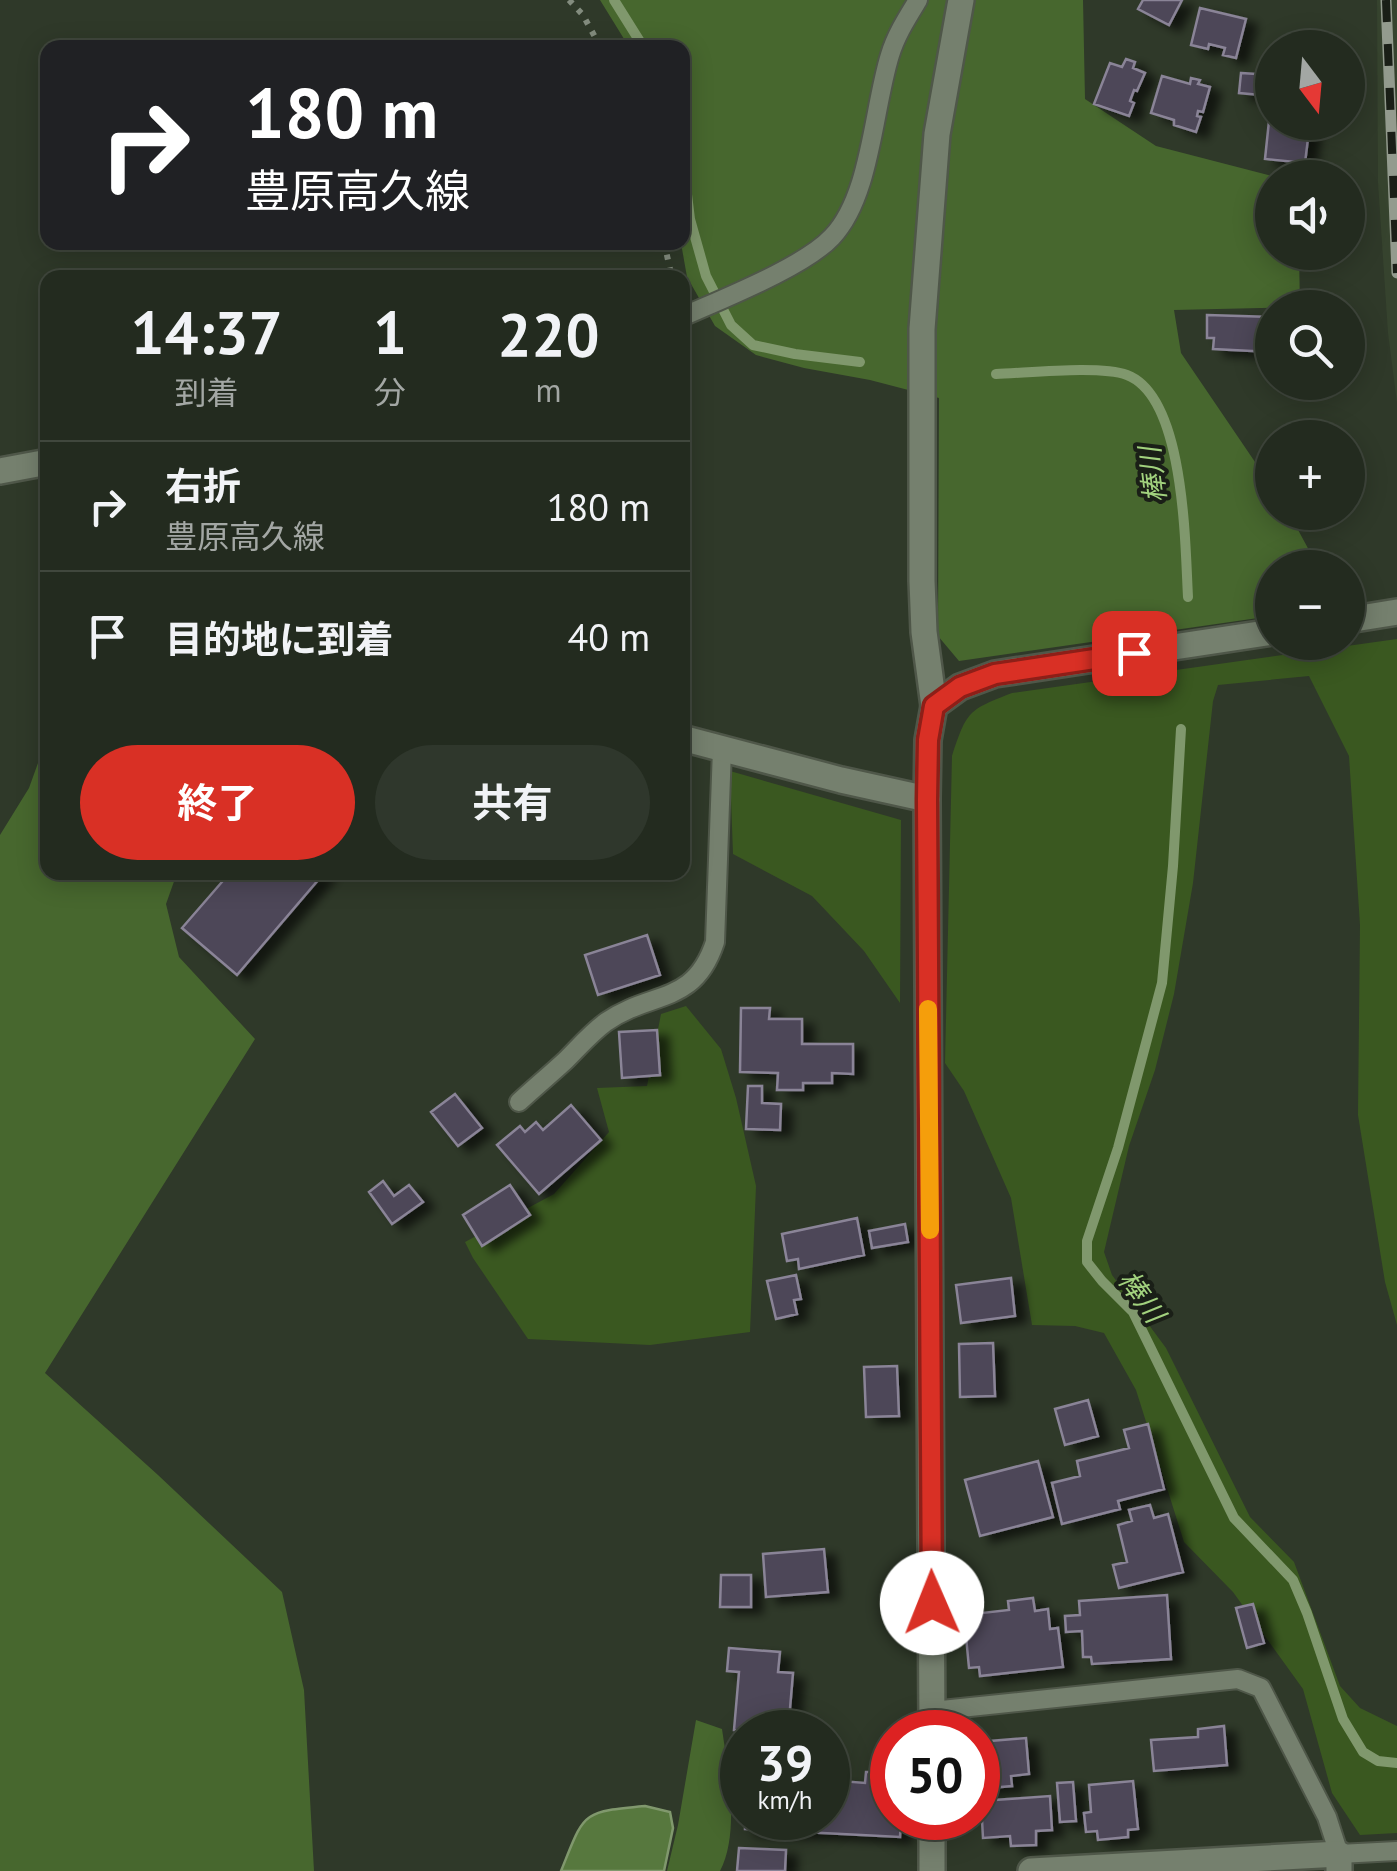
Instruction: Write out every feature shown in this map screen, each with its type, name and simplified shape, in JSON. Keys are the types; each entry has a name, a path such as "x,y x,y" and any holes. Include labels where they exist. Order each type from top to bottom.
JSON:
{"main road":[{"path":"932,1710 927,800 928,740 934,706 924,632 922,329 937,134 961,0"},
{"path":"0,471 40,464"},
{"path":"1365,617 1397,612"},
{"path":"934,706 960,687 995,674 1255,635"},
{"path":"690,740 927,800"},
{"path":"932,1840 932,1871"},
{"path":"1031,1871 1339,1862"}],"lane":[{"path":"690,314 810,255 831,239 848,216 858,194 890,53 918,0"},
{"path":"519,1102 601,1026 679,991 695,980 708,963 715,942 722,749"},
{"path":"1000,1712 1238,1679 1261,1688 1327,1817 1339,1862 1397,1851"}],"path":[{"path":"569,0 597,40"}],"shaded area":[{"path":"600,0 1083,0 1085,99 1156,146 1255,172 1255,270 1299,270 1300,290 1255,290 1255,308 1174,310 1181,353 1255,462 1255,530 1298,530 1309,550 1255,550 1255,618 959,661 938,636 939,398 756,355 715,326 690,282 682,250 690,250 690,40 625,40"},
{"path":"1377,0 1397,0 1397,403 1378,183"},
{"path":"1397,639 1397,1325 1385,1282 1358,1115 1360,925 1349,756 1309,676 1218,685 1193,883 1174,994 1155,1070 1129,1146 1104,1252 1112,1275 1166,1348 1250,1517 1294,1562 1340,1686 1360,1708 1397,1726 1397,1833 1360,1835 1332,1793 1303,1689 1233,1592 1184,1542 1136,1390 1104,1333 1075,1326 1032,1325 1011,1198 964,1091 945,1063 952,756 971,714 1012,693 1255,659 1365,660 1365,643"},
{"path":"40,757 40,880 175,880 166,904 179,957 255,1039 45,1373 282,1592 304,1690 314,1871 0,1871 0,835 29,788"},
{"path":"730,771 901,820 900,1003 864,951 812,896 733,854"},
{"path":"686,1006 721,1049 756,1186 750,1332 650,1345 528,1339 465,1242 554,1194 609,1132 597,1088 647,1086 661,1014"},
{"path":"696,1720 720,1728 720,1840 730,1840 720,1871 667,1871"},
{"path":"645,1806 670,1812 673,1828 664,1871 561,1871 575,1837 588,1819 608,1810"}],"building":[{"path":"1143,0 1182,0 1169,25 1138,9"},
{"path":"1200,8 1246,19 1236,58 1223,55 1225,48 1191,45"},
{"path":"1126,59 1135,62 1133,68 1145,73 1137,91 1134,90 1129,116 1094,104 1110,63 1122,67"},
{"path":"1241,73 1255,74 1255,94 1239,93"},
{"path":"1162,76 1190,84 1191,78 1200,80 1198,84 1210,87 1203,112 1198,111 1197,116 1201,117 1196,132 1151,113"},
{"path":"1267,140 1308,140 1305,160 1265,159"},
{"path":"1207,315 1255,316 1255,351 1213,349 1214,338 1207,338"},
{"path":"224,880 318,880 237,975 182,928"},
{"path":"647,935 660,975 598,995 585,955"},
{"path":"741,1008 770,1008 769,1019 802,1019 802,1044 853,1044 853,1074 832,1073 832,1083 803,1083 803,1090 777,1090 778,1073 740,1072"},
{"path":"657,1030 660,1075 622,1078 619,1032"},
{"path":"748,1086 762,1086 762,1103 781,1104 780,1130 746,1129"},
{"path":"455,1094 482,1128 458,1146 431,1112"},
{"path":"571,1105 601,1140 539,1194 497,1145 520,1126 525,1132 536,1122 543,1130"},
{"path":"383,1181 394,1196 409,1185 423,1202 392,1224 369,1192"},
{"path":"510,1185 530,1215 482,1246 463,1215"},
{"path":"857,1218 864,1255 799,1269 798,1259 787,1261 782,1234"},
{"path":"905,1224 908,1242 872,1248 869,1231"},
{"path":"796,1275 801,1299 794,1300 797,1314 776,1319 767,1281"},
{"path":"1011,1278 1015,1316 961,1323 956,1285"},
{"path":"993,1343 995,1396 960,1397 959,1344"},
{"path":"897,1366 899,1416 866,1417 864,1367"},
{"path":"1088,1400 1098,1436 1065,1445 1055,1409"},
{"path":"1148,1424 1164,1489 1118,1501 1120,1509 1062,1524 1052,1483 1080,1476 1077,1461 1129,1448 1124,1430"},
{"path":"1038,1461 1053,1517 980,1536 965,1480"},
{"path":"1150,1505 1154,1518 1168,1514 1183,1572 1119,1588 1113,1565 1127,1562 1118,1525 1132,1521 1129,1510"},
{"path":"824,1549 828,1592 766,1597 763,1554"},
{"path":"721,1575 751,1575 751,1607 720,1607"},
{"path":"1167,1595 1171,1659 1092,1664 1091,1657 1083,1657 1082,1631 1066,1632 1065,1616 1080,1615 1079,1601"},
{"path":"1033,1598 1035,1611 1048,1609 1050,1629 1058,1628 1063,1667 980,1676 979,1667 969,1668 964,1615 1009,1610 1008,1601"},
{"path":"1253,1604 1264,1643 1247,1648 1236,1608"},
{"path":"729,1648 780,1652 778,1672 793,1673 790,1710 736,1710 739,1672 727,1671"},
{"path":"1224,1726 1227,1765 1154,1771 1151,1740 1198,1737 1198,1729"},
{"path":"1026,1738 1029,1774 1011,1776 1012,1786 1000,1787 1000,1740"},
{"path":"866,1772 870,1772 870,1835 850,1834 850,1782 865,1783"},
{"path":"1133,1781 1138,1829 1128,1830 1128,1837 1098,1840 1097,1831 1086,1832 1084,1813 1091,1812 1089,1785"},
{"path":"1073,1782 1076,1821 1060,1822 1057,1783"},
{"path":"1050,1796 1052,1830 1036,1831 1036,1845 1011,1846 1010,1836 1000,1837 1000,1800"},
{"path":"739,1848 786,1850 785,1871 737,1871"}],"waterway":[{"name":"棒川","path":"614,0 639,40"},
{"name":"棒川","path":"690,219 706,276 731,325 753,345 860,362"},
{"name":"棒川","path":"996,374 1100,370 1127,375 1146,389 1161,412 1178,474 1188,597"},
{"name":"棒川","path":"1181,729 1162,983 1118,1148 1087,1241 1087,1262 1133,1312 1234,1518 1293,1580 1343,1719 1363,1752 1378,1761 1397,1763"}],"railway":[{"path":"1386,0 1397,273"}],"slow traffic":[{"path":"928,1009 930,1230"}],"route":[{"path":"932,1603 927,800 928,740 934,706 960,687 995,674 1134,653"}]}
